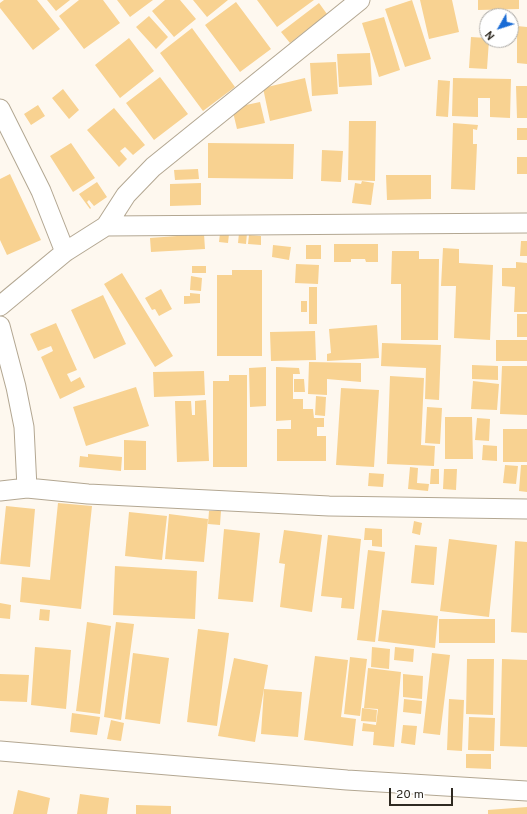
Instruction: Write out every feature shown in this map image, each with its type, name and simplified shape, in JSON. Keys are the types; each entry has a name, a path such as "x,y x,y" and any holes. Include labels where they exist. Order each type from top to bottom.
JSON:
{"street":[{"path":"0,306 65,252 106,226 126,195 153,167 360,0"},
{"path":"0,109 41,191 65,252"},
{"path":"106,226 527,223"},
{"path":"0,326 16,387 24,427 28,488"},
{"path":"0,491 28,488 88,494 329,506 527,509"},
{"path":"0,751 347,780 527,791"}],"building":[{"path":"4,0 37,0 60,29 33,50 0,8 0,3"},
{"path":"47,0 70,0 56,11"},
{"path":"79,0 103,0 120,23 84,49 59,16"},
{"path":"117,0 153,0 130,17"},
{"path":"165,0 180,0 196,19 174,37 152,11"},
{"path":"193,0 228,0 207,17"},
{"path":"257,0 314,0 277,27"},
{"path":"412,0 431,59 405,67 385,9"},
{"path":"420,0 452,0 459,32 429,39"},
{"path":"478,0 519,0 519,8 479,8 478,10"},
{"path":"236,2 271,49 240,72 205,25"},
{"path":"319,3 327,14 290,43 281,32"},
{"path":"149,16 168,37 156,49 136,27"},
{"path":"384,17 400,70 379,77 362,23"},
{"path":"519,26 527,27 527,64 517,63"},
{"path":"192,28 235,87 203,111 160,53"},
{"path":"471,37 479,38 479,48 488,48 487,69 469,68"},
{"path":"129,38 154,71 120,98 95,65"},
{"path":"370,53 372,85 339,87 337,54"},
{"path":"336,62 338,94 312,96 310,63"},
{"path":"160,77 188,114 154,140 126,103"},
{"path":"305,78 312,111 270,121 263,88"},
{"path":"453,78 511,79 510,118 490,117 490,98 478,98 478,117 452,116"},
{"path":"438,80 450,81 448,117 436,116"},
{"path":"516,86 527,86 527,118 517,118"},
{"path":"63,89 79,110 69,119 52,98"},
{"path":"260,102 265,123 237,129 232,108"},
{"path":"38,105 45,116 31,125 24,114"},
{"path":"114,108 145,145 133,155 125,147 120,151 127,159 119,167 87,130"},
{"path":"349,121 376,121 375,181 348,180"},
{"path":"453,123 478,125 477,130 473,129 473,144 477,144 475,190 451,189"},
{"path":"517,128 527,128 527,140 517,140"},
{"path":"71,143 95,178 73,192 50,156"},
{"path":"208,143 294,144 293,179 208,178"},
{"path":"322,150 343,151 341,182 321,181"},
{"path":"517,157 527,157 527,174 517,174"},
{"path":"198,169 199,179 175,180 174,170"},
{"path":"10,174 41,240 7,255 0,240 0,179"},
{"path":"386,175 431,175 431,199 387,200"},
{"path":"362,181 374,183 371,205 352,203 355,183 361,184"},
{"path":"97,182 107,197 94,206 89,200 87,202 91,208 90,209 79,194"},
{"path":"201,183 201,205 170,206 170,184"},
{"path":"220,233 229,234 228,243 219,242"},
{"path":"239,233 247,233 246,244 238,243"},
{"path":"204,234 205,249 151,252 150,238"},
{"path":"249,235 261,236 261,245 248,244"},
{"path":"521,241 527,241 527,256 520,256"},
{"path":"334,244 378,244 378,262 366,262 365,259 351,259 351,262 334,262"},
{"path":"273,245 291,247 289,260 272,257"},
{"path":"306,245 321,245 321,259 306,259"},
{"path":"443,248 459,249 459,263 493,265 490,340 454,338 456,286 441,286"},
{"path":"392,251 419,251 419,259 439,259 438,340 401,340 401,284 391,284"},
{"path":"516,262 527,263 527,312 514,312 515,287 502,286 502,268 516,268"},
{"path":"296,264 319,265 318,284 295,283"},
{"path":"192,266 206,266 206,273 192,273"},
{"path":"232,270 262,270 262,356 217,356 217,275 232,275"},
{"path":"122,273 173,356 155,367 104,284"},
{"path":"191,276 202,278 201,291 190,290"},
{"path":"309,287 317,287 317,324 309,324"},
{"path":"161,289 172,309 159,316 155,309 152,310 145,298"},
{"path":"190,293 200,294 200,303 184,304 184,296 190,296"},
{"path":"103,295 126,344 94,359 71,310"},
{"path":"301,301 307,301 307,312 301,312"},
{"path":"517,314 527,314 527,337 517,337"},
{"path":"56,323 77,370 67,374 71,382 80,377 85,387 60,399 41,357 53,351 51,346 38,351 30,334"},
{"path":"377,325 379,358 327,361 327,354 331,353 329,329"},
{"path":"315,331 316,360 271,361 270,332"},
{"path":"496,340 527,340 527,361 496,361"},
{"path":"382,343 441,345 439,400 425,399 426,368 381,366"},
{"path":"309,362 361,363 361,382 327,379 327,395 308,394"},
{"path":"472,365 498,366 498,380 472,379"},
{"path":"502,366 527,366 527,415 500,414"},
{"path":"266,367 266,406 250,407 249,368"},
{"path":"276,367 299,368 300,374 293,374 293,399 303,399 303,409 313,409 314,418 324,418 324,427 317,427 317,436 326,436 326,461 277,461 277,429 291,429 291,420 276,421"},
{"path":"204,371 205,395 154,397 153,372"},
{"path":"229,375 247,375 247,467 213,467 213,381 229,381"},
{"path":"390,376 424,378 421,445 435,446 434,466 387,464"},
{"path":"294,379 304,379 305,392 294,392"},
{"path":"473,381 499,384 497,410 471,409"},
{"path":"136,387 149,426 86,446 73,407"},
{"path":"341,388 379,390 374,467 336,465"},
{"path":"316,396 326,397 325,416 315,415"},
{"path":"206,400 209,461 177,462 175,401 191,401 192,415 195,415 195,401"},
{"path":"427,407 442,408 440,444 425,443"},
{"path":"445,417 472,417 473,459 445,459"},
{"path":"477,418 490,419 489,441 475,440"},
{"path":"503,429 527,429 527,462 503,462"},
{"path":"124,440 146,441 146,470 124,470"},
{"path":"483,445 497,446 497,461 482,460"},
{"path":"88,454 122,457 121,471 79,467 80,456 88,457"},
{"path":"505,465 518,466 516,484 503,483"},
{"path":"521,465 527,465 527,492 519,491"},
{"path":"410,467 418,468 417,483 429,484 428,491 408,489"},
{"path":"431,469 439,469 439,484 430,484"},
{"path":"444,469 457,469 456,490 443,489"},
{"path":"369,473 384,474 383,487 368,486"},
{"path":"58,503 92,506 81,609 20,602 22,577 50,580"},
{"path":"6,506 35,509 30,567 0,564"},
{"path":"209,511 221,511 220,525 208,524"},
{"path":"129,512 167,516 162,560 125,556"},
{"path":"169,514 208,519 204,562 165,559"},
{"path":"414,521 422,523 420,535 412,533"},
{"path":"365,528 382,529 382,547 372,546 372,540 364,540"},
{"path":"224,529 260,533 253,602 218,599"},
{"path":"284,530 322,535 312,612 280,607 285,564 279,563"},
{"path":"328,535 361,539 354,609 341,608 342,598 321,596"},
{"path":"449,539 497,545 489,617 440,611"},
{"path":"515,541 527,542 527,633 511,632"},
{"path":"415,545 437,547 434,585 411,583"},
{"path":"368,550 385,552 375,642 357,640"},
{"path":"115,566 197,571 195,619 113,615"},
{"path":"0,603 11,605 10,619 0,618"},
{"path":"40,609 50,610 49,621 39,620"},
{"path":"382,610 438,616 435,648 378,641"},
{"path":"439,619 495,619 495,643 439,643"},
{"path":"87,622 111,626 100,714 76,711"},
{"path":"116,622 134,624 121,720 104,717"},
{"path":"198,629 229,633 217,726 187,722"},
{"path":"35,647 71,650 66,709 31,705"},
{"path":"372,647 390,649 389,669 371,667"},
{"path":"395,647 414,649 413,662 394,660"},
{"path":"133,653 169,658 160,724 125,719"},
{"path":"432,653 450,655 440,735 423,733"},
{"path":"315,656 348,660 341,717 356,719 353,746 304,740"},
{"path":"350,657 367,659 360,716 344,714"},
{"path":"234,658 268,665 255,742 218,736"},
{"path":"467,659 494,659 493,715 466,714"},
{"path":"502,659 527,660 527,747 500,746"},
{"path":"368,668 401,672 394,747 373,745 374,732 362,731 363,723 376,725 378,709 364,708"},
{"path":"0,674 29,675 27,702 0,701"},
{"path":"403,674 423,676 422,699 403,697"},
{"path":"264,689 302,692 298,737 261,734"},
{"path":"404,699 422,701 421,714 403,712"},
{"path":"449,699 464,700 462,751 447,750"},
{"path":"362,708 377,710 376,722 361,721"},
{"path":"72,713 100,717 97,735 70,732"},
{"path":"469,717 495,718 494,751 468,750"},
{"path":"111,720 124,723 121,741 107,739"},
{"path":"403,725 417,726 415,745 401,743"},
{"path":"466,754 491,754 491,769 466,768"},
{"path":"18,790 50,798 47,814 13,814"},
{"path":"80,794 109,798 107,814 77,814"},
{"path":"136,805 171,806 171,814 136,814"},
{"path":"527,807 527,814 488,814 488,810"}]}
